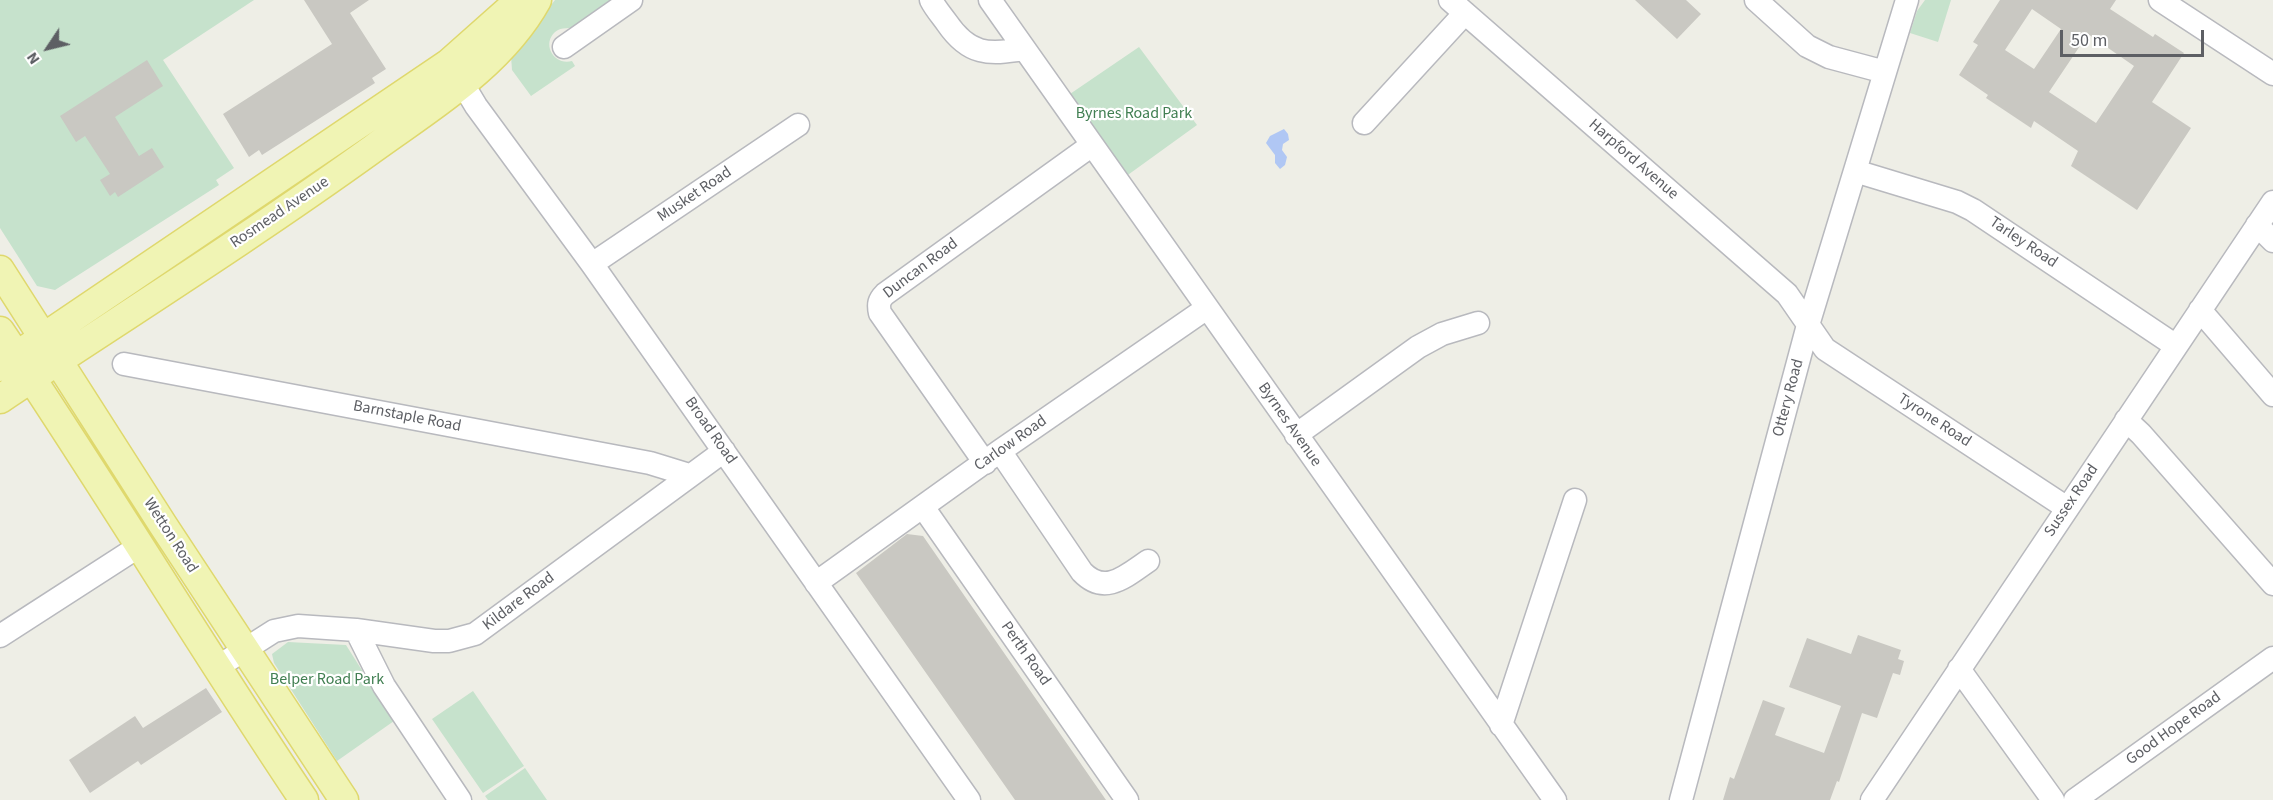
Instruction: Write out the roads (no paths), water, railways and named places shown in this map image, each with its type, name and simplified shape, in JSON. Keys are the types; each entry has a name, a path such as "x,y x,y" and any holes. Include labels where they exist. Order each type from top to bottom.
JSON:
{"main road":[{"name":"Rosmead Avenue","path":"456,73 519,0"},
{"name":"Rosmead Avenue","path":"0,399 16,367 51,350 319,188 456,73 527,18 537,0"},
{"name":"Wetton Road","path":"0,270 244,650 344,800"},
{"name":"Wetton Road","path":"0,331 16,367 141,545 216,668 304,800"}],"street":[{"path":"564,47 631,0"},
{"path":"932,0 956,35 967,46 982,52 1001,53 1024,49"},
{"name":"Byrnes Avenue","path":"990,0 1555,800"},
{"path":"1756,0 1807,46 1829,57 1885,72"},
{"name":"Ottery Road","path":"1681,800 1808,325 1907,0"},
{"path":"2160,0 2273,74"},
{"path":"1364,123 1457,6"},
{"name":"Harpford Avenue","path":"1457,6 1786,294 1808,325"},
{"name":"Broad Road","path":"456,73 476,106 592,264 969,800"},
{"name":"Musket Road","path":"592,264 798,125"},
{"name":"Duncan Road","path":"1092,145 885,294 878,305 880,313 1091,581 1099,584 1111,583 1149,561"},
{"name":"Tarley Road","path":"1855,171 1958,202 2176,346"},
{"name":"Sussex Road","path":"1872,800 2273,202"},
{"path":"2257,225 2273,241"},
{"name":"Carlow Road","path":"816,583 992,457 1207,308"},
{"path":"2200,310 2273,395"},
{"path":"1296,435 1418,347 1442,334 1478,323"},
{"name":"Tyrone Road","path":"1808,325 1825,349 2067,508"},
{"name":"Barnstaple Road","path":"124,364 639,461 689,475"},
{"path":"2126,420 2141,434 2273,584"},
{"name":"Kildare Road","path":"216,668 274,631 298,626 357,630 434,641 449,641 475,634 724,451"},
{"path":"1502,725 1575,500"},
{"name":"Perth Road","path":"923,507 1127,800"},
{"path":"0,636 141,545"},
{"path":"357,630 384,686 460,800"},
{"name":"Good Hope Road","path":"2075,800 2273,658"},
{"path":"1959,669 2053,800"}],"water":[{"path":"1284,129 1289,140 1283,144 1282,150 1287,157 1285,165 1280,169 1275,163 1275,155 1266,143 1270,136"}],"park label":[{"name":"Byrnes Road Park","path":"1134,114"},
{"name":"Belper Road Park","path":"327,680"}]}
